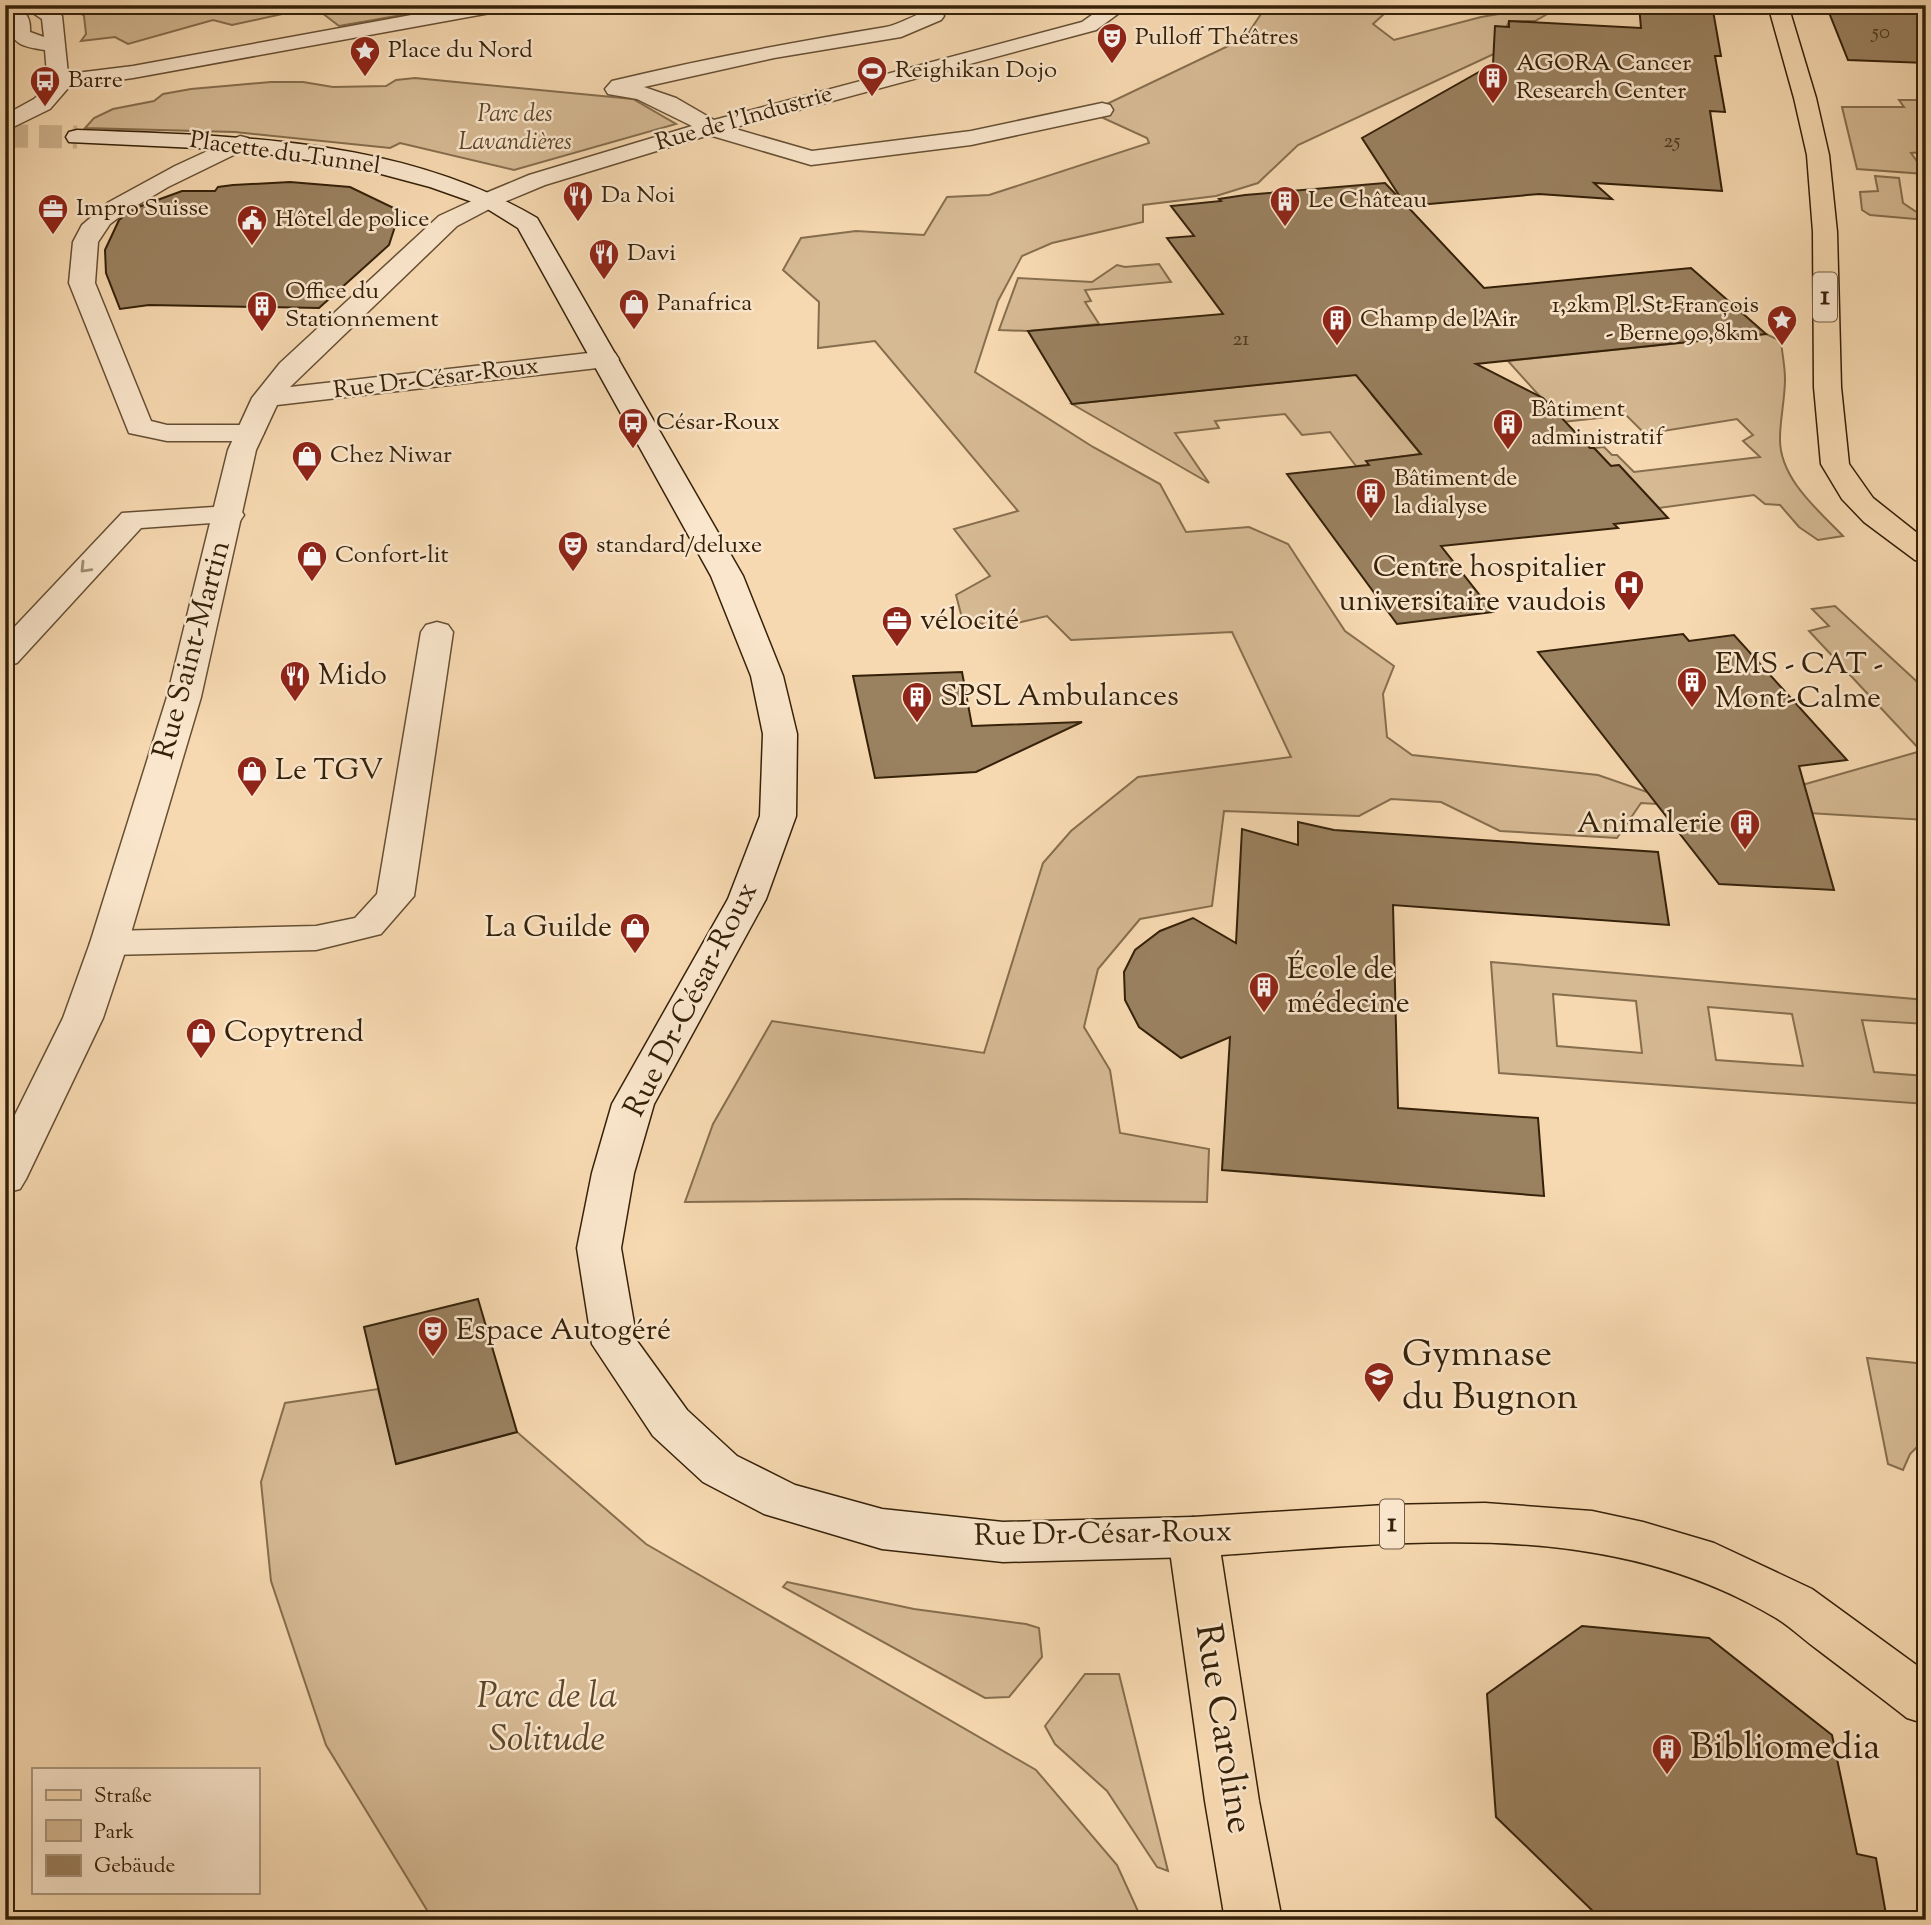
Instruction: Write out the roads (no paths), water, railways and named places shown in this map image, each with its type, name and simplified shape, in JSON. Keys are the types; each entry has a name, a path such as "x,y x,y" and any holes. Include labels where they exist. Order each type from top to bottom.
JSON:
{"main road":[{"name":"1","path":"1778,5 1800,74 1818,154 1825,225 1825,323 1835,464 1843,481 1870,513 1926,554"},
{"name":"Rue Dr-César-Roux","path":"1193,1537 1385,1524 1485,1522 1592,1531 1643,1542 1696,1557 1794,1604 1926,1702"},
{"name":"Rue Caroline","path":"1193,1537 1232,1801 1254,1920"}],"street":[{"path":"5,124 51,97 58,82 52,16 31,5"},
{"path":"58,82 133,72 501,5"},
{"name":"Rue de l'Industrie","path":"489,200 537,180 712,127 1089,26 1116,8 1116,5"},
{"path":"5,11 21,18 20,34 26,39 40,44 55,42"},
{"path":"934,16 901,32 774,52 624,83 616,89 650,96 720,132 811,158 971,138 1102,110"},
{"name":"Placette du Tunnel","path":"77,137 240,143 356,160 439,182 489,200"},
{"path":"240,143 108,211 90,231 81,257 82,282 139,427 167,433 250,433"},
{"name":"Rue Dr-César-Roux","path":"489,200 528,223 727,576 767,676 780,734 778,816 747,899 634,1104 613,1173 598,1248 615,1344 670,1423 720,1469 781,1500 882,1529 1003,1542 1193,1537"},
{"name":"Rue Saint-Martin","path":"5,1179 83,1018 108,943 184,697 243,450 265,398 290,369 448,221 489,200"},
{"name":"Rue Dr-César-Roux","path":"265,398 606,359"},
{"path":"5,656 133,519 229,516"},
{"path":"108,943 316,938 368,926 395,895 437,632"}],"tunnel":[{"path":"5,136 77,137"}],"place":[{"name":"Pulloff Théâtres","path":"1112,65"},
{"name":"Place du Nord","path":"365,78"},
{"name":"Reighikan Dojo","path":"872,98"},
{"name":"AGORA Cancer Research Center","path":"1493,105"},
{"name":"Barre","path":"45,108"},
{"name":"Da Noi","path":"578,223"},
{"name":"Le Château","path":"1285,228"},
{"name":"Impro Suisse","path":"53,236"},
{"name":"Hôtel de police","path":"252,247"},
{"name":"Davi","path":"604,281"},
{"name":"Panafrica","path":"634,331"},
{"name":"Office du Stationnement","path":"262,333"},
{"name":"Champ de l'Air","path":"1337,347"},
{"name":"1,2km Pl.St-François - Berne 90,8km","path":"1782,347"},
{"name":"César-Roux","path":"633,450"},
{"name":"Bâtiment administratif","path":"1508,451"},
{"name":"Chez Niwar","path":"307,483"},
{"name":"Bâtiment de la dialyse","path":"1371,520"},
{"name":"standard/deluxe","path":"573,573"},
{"name":"Confort-lit","path":"312,583"},
{"name":"Centre hospitalier universitaire vaudois","path":"1629,612"},
{"name":"vélocité","path":"897,648"},
{"name":"Mido","path":"295,703"},
{"name":"EMS - CAT - Mont-Calme","path":"1692,709"},
{"name":"SPSL Ambulances","path":"917,724"},
{"name":"Le TGV","path":"252,798"},
{"name":"Animalerie","path":"1745,851"},
{"name":"La Guilde","path":"635,955"},
{"name":"École de médecine","path":"1264,1014"},
{"name":"Copytrend","path":"201,1060"},
{"name":"Espace Autogéré","path":"433,1358"},
{"name":"Gymnase du Bugnon","path":"1379,1404"},
{"name":"Bibliomedia","path":"1667,1776"}],"park label":[{"name":"Parc des Lavandières","path":"515,129"},
{"name":"Parc de la Solitude","path":"547,1720"}]}
